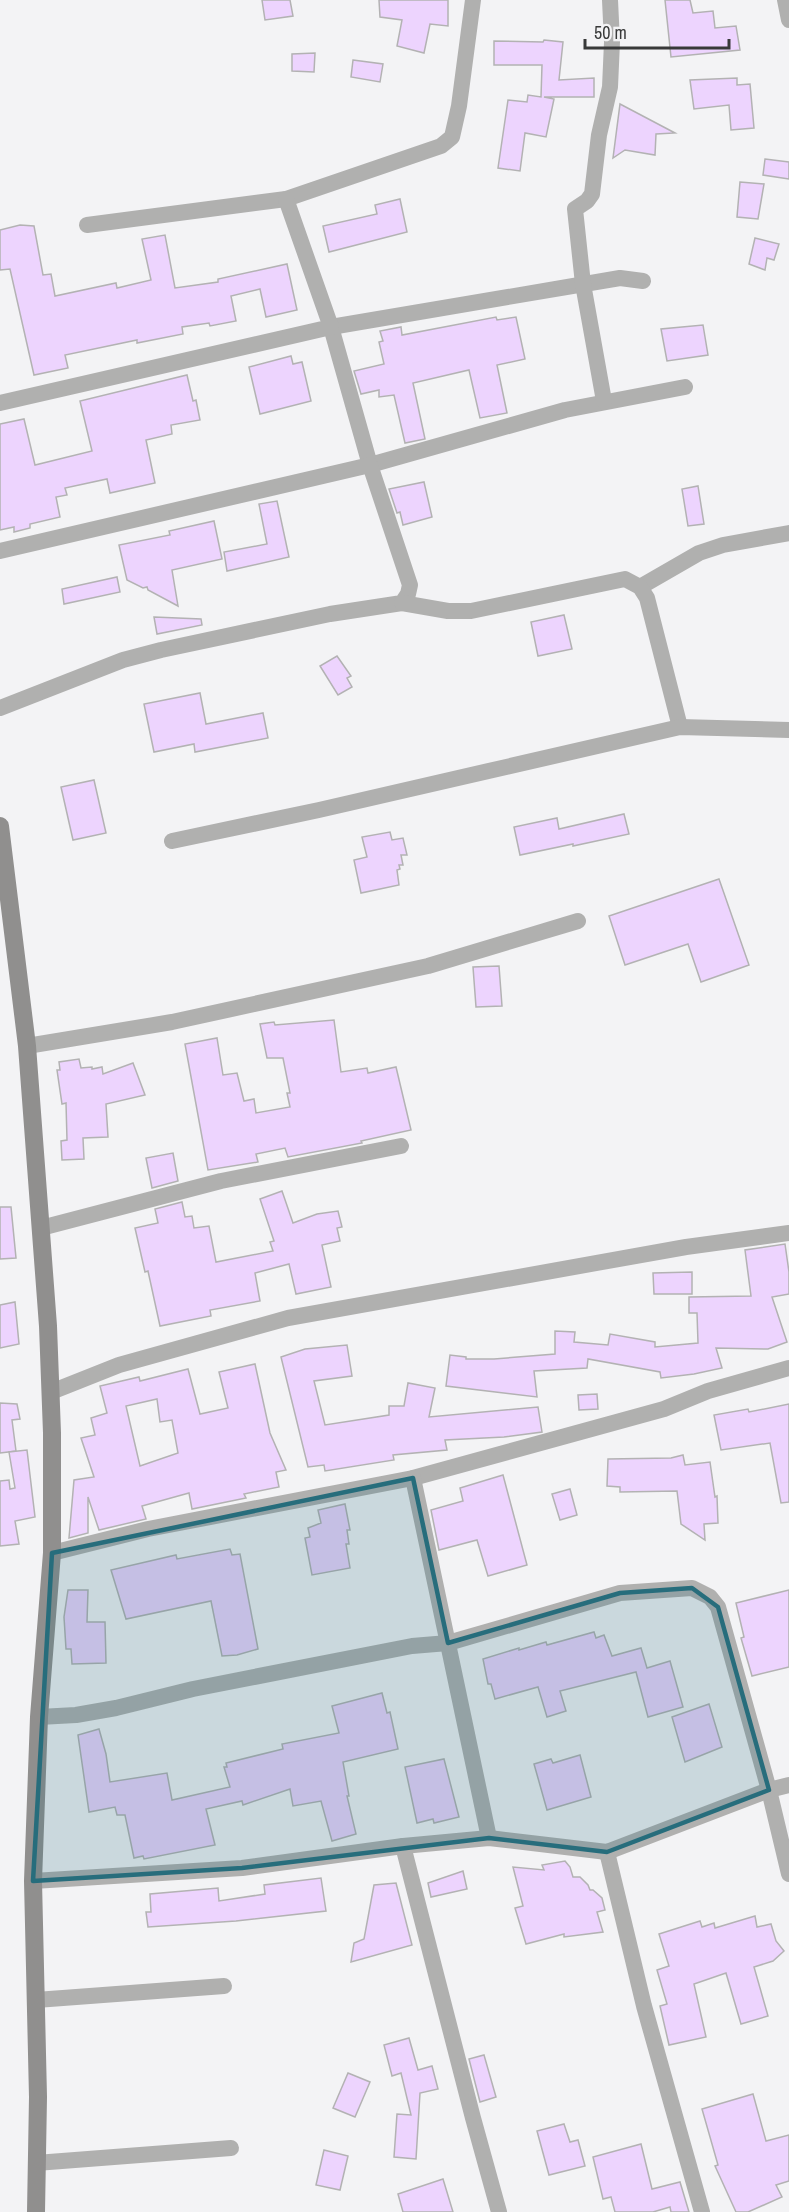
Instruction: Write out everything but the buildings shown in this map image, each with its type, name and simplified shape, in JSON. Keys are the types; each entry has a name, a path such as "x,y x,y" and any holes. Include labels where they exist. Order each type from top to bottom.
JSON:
{"main road":[{"path":"0,826 27,1046 51,1392 52,1553 39,1718 33,1881 38,2097 36,2212"}],"street":[{"path":"87,225 286,199 441,147 452,137 459,106 473,0"},
{"path":"604,401 584,284 576,209 592,194 599,135 610,87 612,42 610,0"},
{"path":"784,0 789,20"},
{"path":"286,199 331,327 370,465 410,585 408,594 402,603"},
{"path":"0,403 331,327 584,284 620,279 643,281"},
{"path":"0,551 370,465 565,410 686,387"},
{"path":"640,587 699,553 723,545 789,532"},
{"path":"0,708 123,660 151,652 330,614 402,603 448,611 471,611 625,579 640,587 647,598 680,727"},
{"path":"172,841 319,810 680,727 789,730"},
{"path":"27,1046 172,1022 428,966 578,921"},
{"path":"41,1228 221,1181 401,1146"},
{"path":"51,1392 119,1365 288,1318 686,1247 789,1233"},
{"path":"52,1553 148,1529 413,1478 664,1409 708,1391 789,1368"},
{"path":"413,1478 489,1838"},
{"path":"39,1718 116,1708 194,1689 412,1646 448,1643 620,1593 692,1588 710,1597 718,1607 769,1790 789,1874"},
{"path":"33,1881 242,1868 403,1846 489,1838 607,1852 769,1790 789,1785"},
{"path":"403,1846 499,2212"},
{"path":"607,1852 644,2006 702,2212"},
{"path":"36,2000 224,1986"},
{"path":"36,2163 231,2148"}],"highlighted area":[{"path":"413,1478 448,1643 620,1593 692,1588 718,1607 769,1790 607,1852 489,1838 242,1868 33,1881 52,1553"}]}
